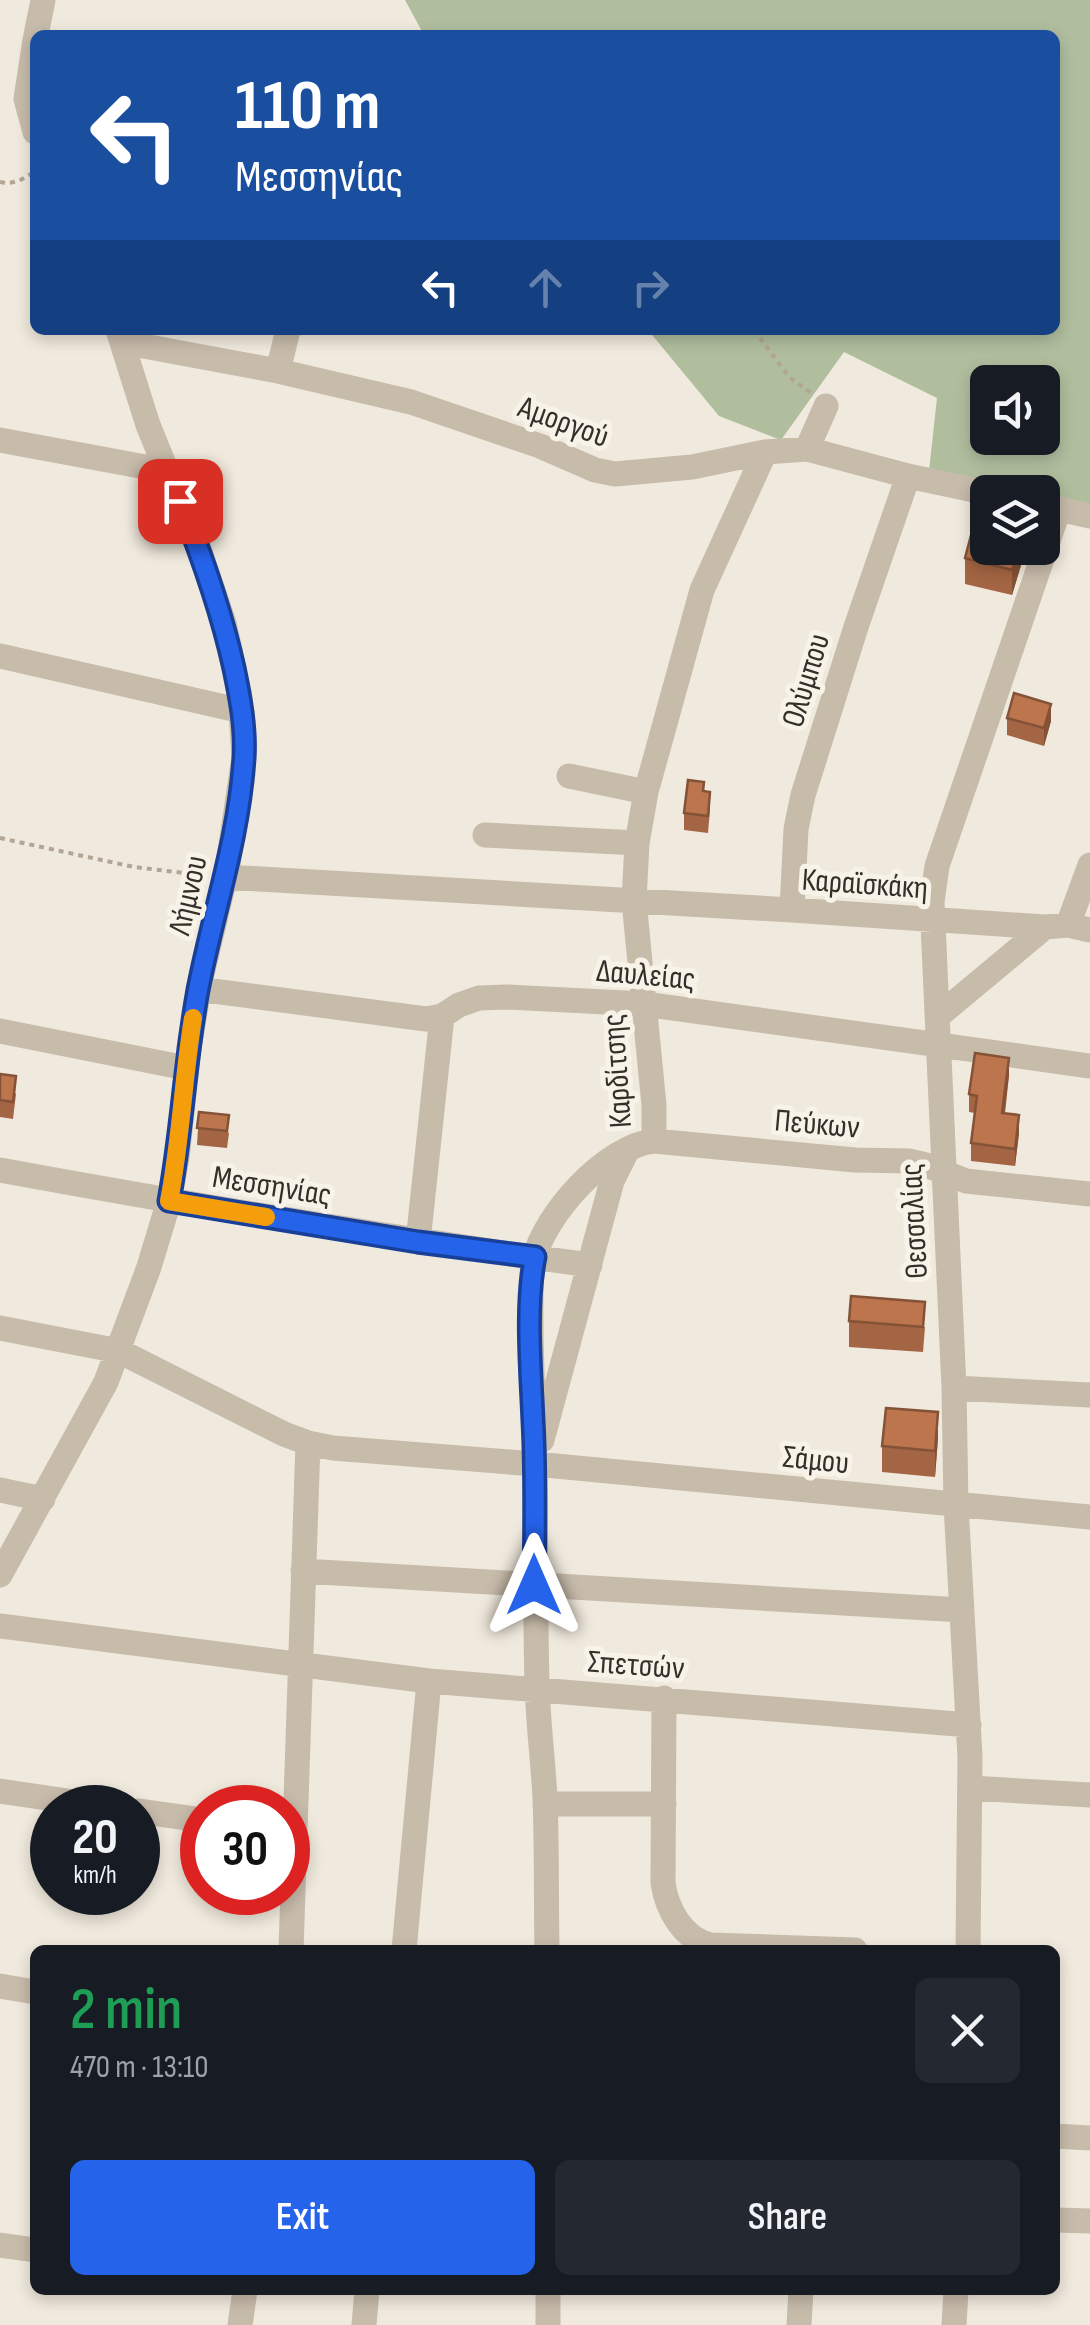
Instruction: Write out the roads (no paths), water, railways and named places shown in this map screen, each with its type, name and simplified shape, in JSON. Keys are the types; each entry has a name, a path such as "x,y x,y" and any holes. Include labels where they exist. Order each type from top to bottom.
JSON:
{"street":[{"path":"38,30 44,0"},
{"path":"30,72 30,104"},
{"path":"278,371 287,335"},
{"name":"Αμοργού","path":"120,336 411,402 540,446 594,470 615,474 692,467 764,452 807,449 970,489"},
{"name":"Λήμνου","path":"0,1575 106,1382 169,1201 178,1158 198,990 226,877 244,758 242,711 224,623 202,555 148,424 120,336"},
{"path":"807,449 826,406"},
{"path":"0,440 167,471"},
{"name":"Καρδίτσης","path":"547,1945 545,1804 534,1585 531,1355 535,1257 548,1226 569,1196 597,1170 628,1150 654,1142 654,1105 634,901 637,843 646,792 702,590 764,452"},
{"name":"Ολύμπου","path":"792,910 796,829 803,794 908,476"},
{"path":"1060,509 1090,516"},
{"name":"Θεσσαλίας","path":"968,1945 969,1724 956,1506 932,902 937,866 1032,565"},
{"path":"0,656 242,711"},
{"path":"569,776 646,792"},
{"path":"485,836 637,843"},
{"path":"936,1017 1067,928 1090,865"},
{"name":"Καραϊσκάκη","path":"226,877 1067,928"},
{"name":"Δαυλείας","path":"198,990 426,1018 442,1016 459,1004 479,998 644,1004 1090,1066"},
{"path":"418,1242 442,1016"},
{"path":"0,1031 186,1068"},
{"name":"Πεύκων","path":"654,1142 855,1160 909,1161 926,1164 966,1182 1090,1194"},
{"path":"535,1464 612,1181 628,1150"},
{"name":"Μεσσηνίας","path":"0,1170 418,1242 590,1264"},
{"name":"Σάμου","path":"0,1328 119,1351 284,1434 334,1448 1090,1517"},
{"path":"954,1388 1090,1395"},
{"path":"294,1785 308,1443"},
{"path":"0,1490 43,1499"},
{"path":"303,1571 962,1610"},
{"name":"Σπετσών","path":"0,1626 429,1681 969,1724"},
{"path":"404,1945 429,1681"},
{"path":"664,1698 665,1897 688,1935 698,1942 735,1945"},
{"path":"971,1788 1090,1796"},
{"path":"0,1791 30,1795"},
{"path":"545,1804 664,1804"},
{"path":"290,1945 291,1915"},
{"path":"0,1986 30,1991"},
{"path":"1060,2136 1090,2138"},
{"path":"1060,2220 1090,2221"},
{"path":"0,2244 30,2249"},
{"path":"240,2325 244,2295"},
{"path":"364,2325 366,2295"},
{"path":"548,2295 548,2325"},
{"path":"799,2325 800,2295"},
{"path":"954,2325 956,2295"}]}
